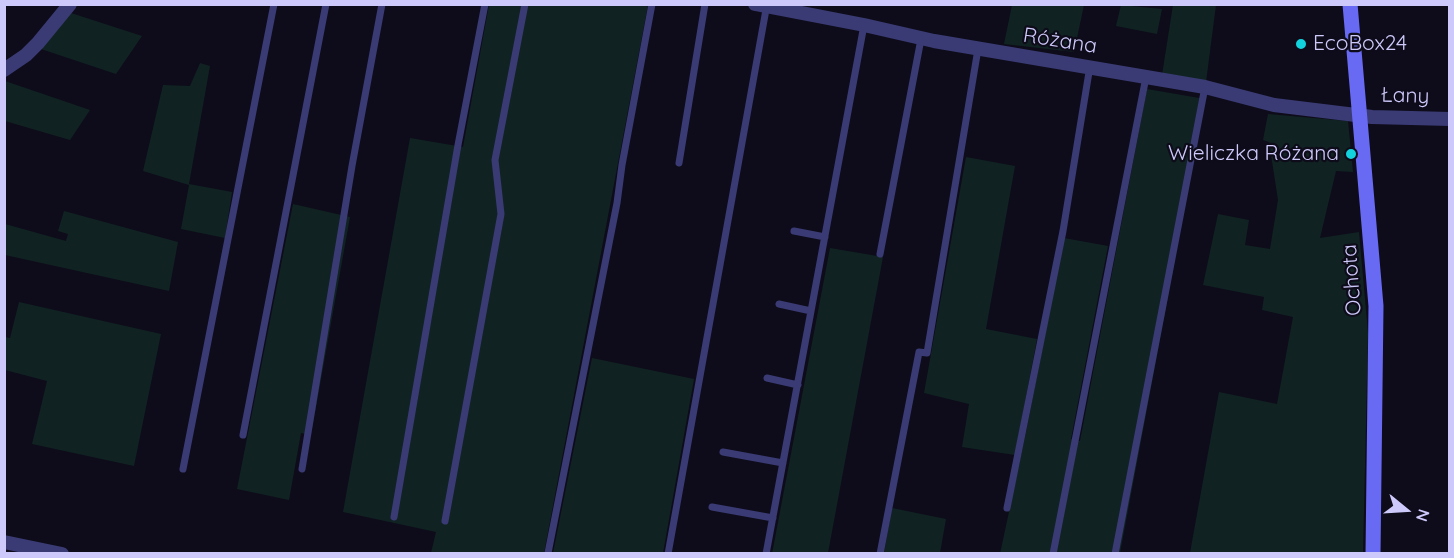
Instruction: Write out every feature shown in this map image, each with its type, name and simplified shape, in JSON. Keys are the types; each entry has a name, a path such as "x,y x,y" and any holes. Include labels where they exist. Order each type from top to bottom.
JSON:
{"street":[{"path":"4,70 26,55 38,43 70,4"},
{"name":"Ochota","path":"1350,4 1376,306 1373,554"},
{"name":"Różana","path":"762,5 978,50 1090,66 1205,87 1274,105 1359,114"},
{"name":"Łany","path":"1359,114 1372,117 1449,119"},
{"path":"4,542 62,554"}],"lane":[{"path":"183,469 274,4"},
{"path":"243,435 326,4"},
{"path":"302,469 352,166 382,4"},
{"path":"394,517 485,4"},
{"path":"445,521 501,214 495,160 525,4"},
{"path":"549,553 617,203 652,4"},
{"path":"679,163 705,4"},
{"path":"668,554 762,5"},
{"path":"766,554 864,25"},
{"path":"880,254 921,39"},
{"path":"880,554 919,352 927,353 978,50"},
{"path":"1007,508 1063,231 1090,66"},
{"path":"1053,554 1146,77"},
{"path":"1115,554 1205,87"},
{"path":"794,231 825,237"},
{"path":"779,304 811,311"},
{"path":"767,378 798,385"},
{"path":"723,452 783,463"},
{"path":"712,507 773,518"}],"green space":[{"path":"489,5 648,5 544,553 431,553 436,532 343,512 410,138 463,147"},
{"path":"1012,5 1084,5 1074,52 1004,44"},
{"path":"1121,5 1162,9 1157,34 1116,26"},
{"path":"1173,5 1216,5 1206,82 1162,75"},
{"path":"71,13 142,36 116,74 41,49"},
{"path":"200,63 210,66 189,184 232,192 225,238 181,229 189,185 143,171 163,85 190,86"},
{"path":"5,81 90,110 70,140 5,121"},
{"path":"1147,89 1205,99 1120,553 1000,554 1064,238 1108,246 1071,439 1080,441"},
{"path":"1268,114 1348,121 1353,172 1336,171 1320,238 1359,232 1368,333 1363,553 1190,553 1219,392 1277,404 1293,317 1262,310 1264,297 1203,285 1218,214 1249,220 1245,245 1270,249 1278,200 1269,142 1263,140"},
{"path":"966,157 1015,166 986,329 1037,339 1015,455 962,447 969,404 924,393"},
{"path":"293,204 350,217 311,435 301,433 289,500 237,489"},
{"path":"64,211 178,242 169,291 5,255 5,224 66,241 68,234 58,231"},
{"path":"830,248 883,257 828,553 772,554"},
{"path":"19,302 161,334 134,466 32,444 47,381 5,370 5,337 10,338"},
{"path":"592,358 694,379 663,553 553,553"},
{"path":"892,508 946,519 940,553 884,553"}],"place":[{"name":"EcoBox24","path":"1301,44"},
{"name":"Wieliczka Różana","path":"1351,154"}]}
